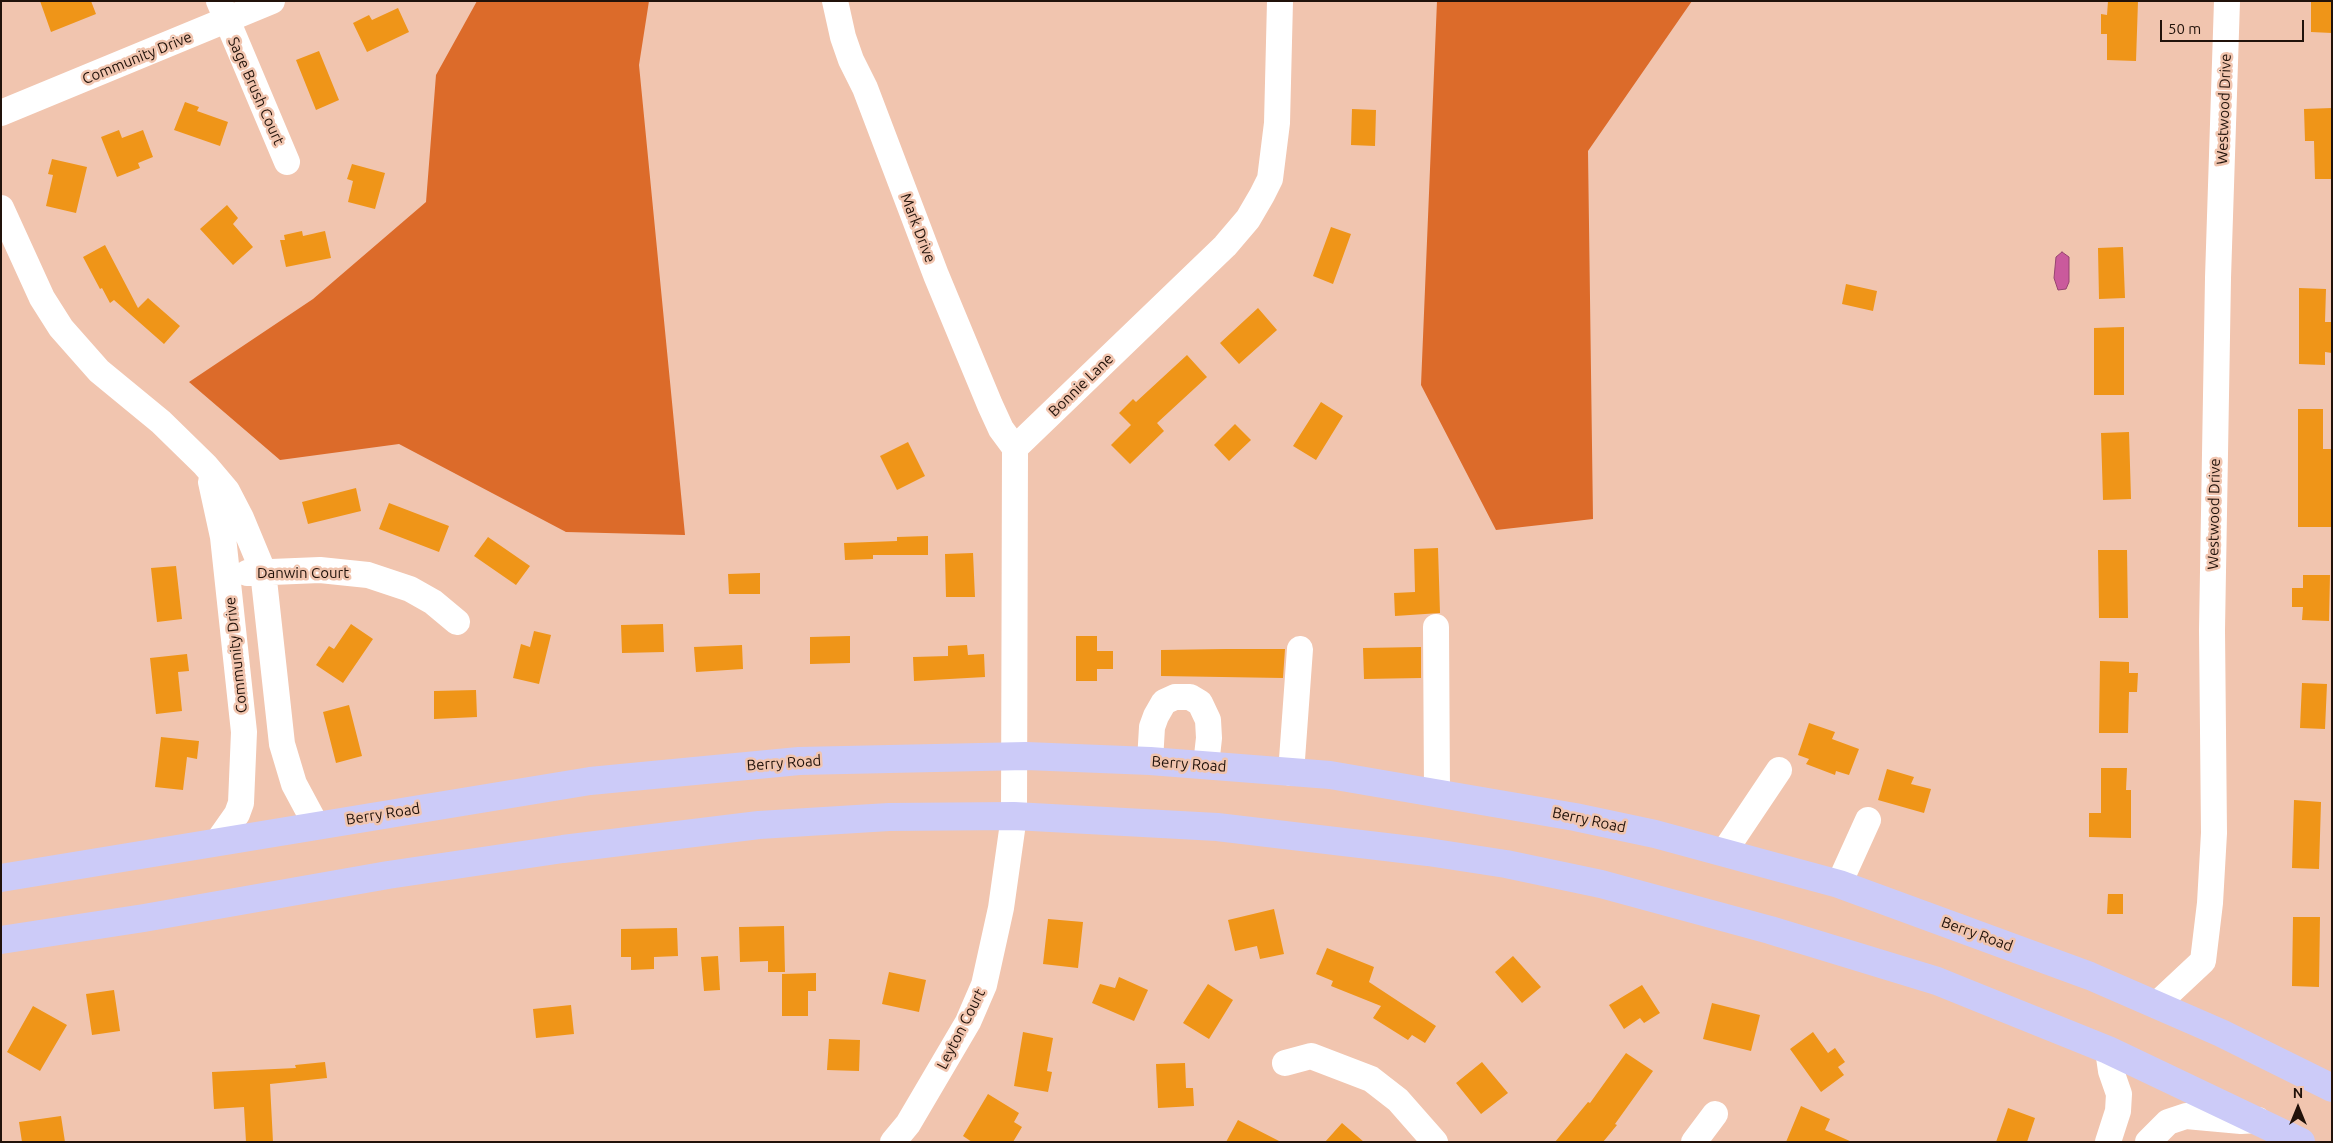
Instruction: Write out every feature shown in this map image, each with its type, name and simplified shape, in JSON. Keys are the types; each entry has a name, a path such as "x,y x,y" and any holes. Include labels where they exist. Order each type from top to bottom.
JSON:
{"highway":[{"name":"Berry Road","path":"1,878 590,781 799,761 1014,756 1150,761 1330,775 1576,817 1655,834 1839,884 2090,976 2221,1033 2332,1088"},
{"path":"1,940 121,922 388,875 663,836 822,820 889,817 1014,816 1177,824 1270,832 1506,864 1601,884 1770,930 1937,982 2108,1050 2260,1120 2301,1142"}],"street":[{"name":"Community Drive","path":"1,113 222,11 272,1"},
{"name":"Mark Drive","path":"835,1 843,37 851,60 871,105 936,275 990,405 1001,429 1015,448"},
{"name":"Bonnie Lane","path":"1015,448 1225,246 1248,219 1270,179 1277,122 1280,1"},
{"name":"Westwood Drive","path":"2156,1005 2203,961 2210,903 2214,833 2212,630 2218,288 2227,1"},
{"name":"Sage Brush Court","path":"222,11 287,162"},
{"name":"Community Drive","path":"1,208 42,298 61,328 99,371 161,422 205,464 227,491 244,525 263,571 282,744 294,784 316,825"},
{"path":"1014,816 1015,448"},
{"name":"Community Drive","path":"205,464 216,498 223,537 244,732 241,803 237,814 218,841"},
{"name":"Danwin Court","path":"227,576 263,571 320,570 368,575 410,590 433,602 457,622"},
{"path":"1436,627 1437,792"},
{"path":"1292,773 1300,649"},
{"path":"1150,761 1152,727 1164,702 1175,697 1190,697 1200,703 1208,720 1209,738 1206,765"},
{"path":"241,703 276,700"},
{"path":"1724,852 1779,770"},
{"name":"Leyton Court","path":"893,1142 908,1124 947,1060 968,1022 984,985 1001,908 1014,816"},
{"path":"1839,884 1868,820"},
{"path":"2108,1050 2111,1071 2119,1094 2118,1111 2108,1142"},
{"path":"1285,1063 1311,1056 1371,1079 1398,1100 1435,1142"},
{"path":"1694,1142 1716,1114"},
{"path":"2148,1142 2168,1122 2186,1116 2241,1121 2260,1120"}],"shaded area":[{"path":"477,1 649,1 639,65 685,535 566,532 399,444 280,460 189,382 313,299 426,202 436,75"},
{"path":"1437,1 1692,1 1588,151 1593,519 1496,530 1421,385"},
{"path":"2062,252 2069,257 2069,282 2066,289 2058,290 2054,278 2056,257"}],"building":[{"path":"40,1 91,1 96,14 51,32"},
{"path":"2108,1 2138,1 2136,61 2107,60 2107,34 2101,34 2101,14 2107,15"},
{"path":"2311,1 2332,1 2332,33 2311,32"},
{"path":"398,8 409,32 367,52 353,23 369,15 372,20"},
{"path":"319,51 339,100 316,110 296,60"},
{"path":"185,102 199,107 197,111 228,122 220,146 174,130"},
{"path":"2332,108 2332,179 2315,179 2314,141 2305,141 2304,109"},
{"path":"1352,109 1376,110 1375,146 1351,145"},
{"path":"119,130 122,138 143,130 153,157 138,163 140,168 117,177 101,137"},
{"path":"52,159 87,167 76,213 46,206 53,175 48,174"},
{"path":"352,164 385,173 375,209 348,202 353,181 347,179"},
{"path":"227,205 238,218 233,224 253,247 233,265 200,229"},
{"path":"1331,227 1351,234 1333,284 1313,276"},
{"path":"302,231 303,236 325,231 331,258 286,267 280,240 285,240 284,235"},
{"path":"105,245 138,308 148,298 180,326 164,344 114,300 110,303 102,288 100,289 83,257"},
{"path":"2123,247 2125,298 2099,299 2098,248"},
{"path":"1846,284 1877,291 1873,311 1842,304"},
{"path":"2299,288 2326,289 2325,322 2332,322 2332,353 2325,352 2325,365 2299,364"},
{"path":"1258,308 1277,330 1239,364 1220,343"},
{"path":"2124,327 2124,395 2094,395 2094,328"},
{"path":"1187,355 1207,377 1157,423 1164,431 1130,464 1111,445 1131,425 1119,413 1133,399 1136,402"},
{"path":"1321,402 1343,416 1316,460 1293,446"},
{"path":"2298,409 2323,409 2323,449 2332,449 2332,527 2298,527"},
{"path":"1235,424 1251,440 1229,461 1214,445"},
{"path":"2129,432 2131,499 2103,500 2101,433"},
{"path":"908,442 925,476 897,490 880,456"},
{"path":"356,488 361,511 308,524 302,502"},
{"path":"389,503 449,526 439,552 379,529"},
{"path":"928,536 928,555 873,555 873,559 845,560 844,543 897,541 897,537"},
{"path":"488,537 530,566 516,585 474,556"},
{"path":"1438,548 1440,613 1395,616 1394,593 1415,592 1414,549"},
{"path":"2098,550 2127,550 2128,618 2099,618"},
{"path":"973,553 975,597 946,597 945,554"},
{"path":"176,566 182,619 157,622 151,568"},
{"path":"760,573 760,594 729,594 728,574"},
{"path":"2303,575 2330,575 2329,621 2302,620 2303,607 2292,607 2292,588 2303,588"},
{"path":"351,624 373,639 343,683 316,665 329,646 334,649"},
{"path":"663,624 664,652 622,653 621,625"},
{"path":"534,631 551,635 539,684 513,678 521,644 530,647"},
{"path":"850,636 850,663 810,664 810,637"},
{"path":"1076,636 1097,636 1097,651 1113,651 1113,669 1097,669 1097,681 1076,681"},
{"path":"742,645 743,669 696,672 694,647"},
{"path":"967,645 968,655 984,654 985,677 914,681 913,657 948,656 948,646"},
{"path":"1421,647 1421,678 1364,679 1363,648"},
{"path":"1285,649 1283,678 1161,676 1161,650"},
{"path":"187,654 189,671 178,672 182,711 156,714 150,658"},
{"path":"2100,661 2129,662 2129,673 2138,673 2137,692 2129,692 2128,733 2099,733"},
{"path":"2302,683 2327,684 2325,729 2300,728"},
{"path":"476,690 477,717 434,719 434,691"},
{"path":"349,705 362,756 336,763 323,712"},
{"path":"1809,723 1835,732 1832,739 1859,749 1849,775 1836,771 1835,775 1806,764 1809,759 1798,755"},
{"path":"161,737 199,741 197,759 187,757 183,790 155,787"},
{"path":"2101,768 2127,768 2126,790 2131,790 2131,838 2089,837 2089,813 2101,813"},
{"path":"1887,769 1914,777 1911,784 1931,789 1924,813 1878,800"},
{"path":"2294,800 2321,802 2319,869 2292,868"},
{"path":"2108,894 2123,894 2123,914 2107,914"},
{"path":"1274,909 1284,954 1260,959 1257,946 1235,951 1228,920"},
{"path":"2293,917 2320,917 2319,987 2292,986"},
{"path":"1048,919 1083,922 1078,968 1043,964"},
{"path":"784,926 785,972 768,972 768,961 740,962 739,927"},
{"path":"677,928 678,956 654,957 654,969 631,970 631,957 621,957 621,929"},
{"path":"1327,948 1374,967 1369,982 1436,1026 1425,1043 1412,1035 1408,1040 1373,1018 1381,1006 1331,986 1333,981 1316,974"},
{"path":"718,956 720,990 704,991 701,957"},
{"path":"1513,956 1541,987 1522,1003 1495,972"},
{"path":"889,972 926,980 919,1012 882,1004"},
{"path":"816,973 816,991 808,991 808,1016 782,1016 782,974"},
{"path":"1119,977 1148,990 1134,1021 1092,1003 1100,984 1115,988"},
{"path":"1208,984 1233,1000 1209,1039 1183,1023"},
{"path":"1642,985 1660,1013 1644,1023 1640,1018 1624,1029 1609,1005"},
{"path":"114,990 120,1031 92,1035 86,994"},
{"path":"1712,1003 1760,1015 1751,1051 1703,1039"},
{"path":"571,1005 574,1034 536,1038 533,1009"},
{"path":"33,1006 67,1025 40,1071 7,1052"},
{"path":"1023,1032 1053,1038 1047,1071 1052,1072 1048,1092 1014,1086"},
{"path":"1813,1032 1828,1053 1835,1048 1845,1062 1838,1067 1844,1075 1821,1092 1790,1049"},
{"path":"829,1039 860,1040 859,1071 827,1070"},
{"path":"1626,1053 1653,1071 1615,1124 1617,1125 1603,1142 1555,1142 1588,1102 1590,1103"},
{"path":"325,1062 327,1078 270,1084 273,1142 246,1142 244,1107 214,1109 212,1072 296,1068 295,1065"},
{"path":"1482,1062 1508,1093 1481,1114 1456,1083"},
{"path":"1185,1063 1186,1088 1193,1088 1194,1106 1158,1108 1156,1064"},
{"path":"988,1094 1019,1113 1014,1122 1022,1127 1013,1142 972,1142 963,1136"},
{"path":"1801,1106 1830,1119 1825,1130 1852,1142 1786,1142"},
{"path":"2008,1108 2035,1118 2027,1142 1996,1142"},
{"path":"61,1116 65,1142 22,1142 19,1122"},
{"path":"1238,1120 1281,1142 1226,1142"},
{"path":"1342,1123 1364,1142 1325,1142"}]}
